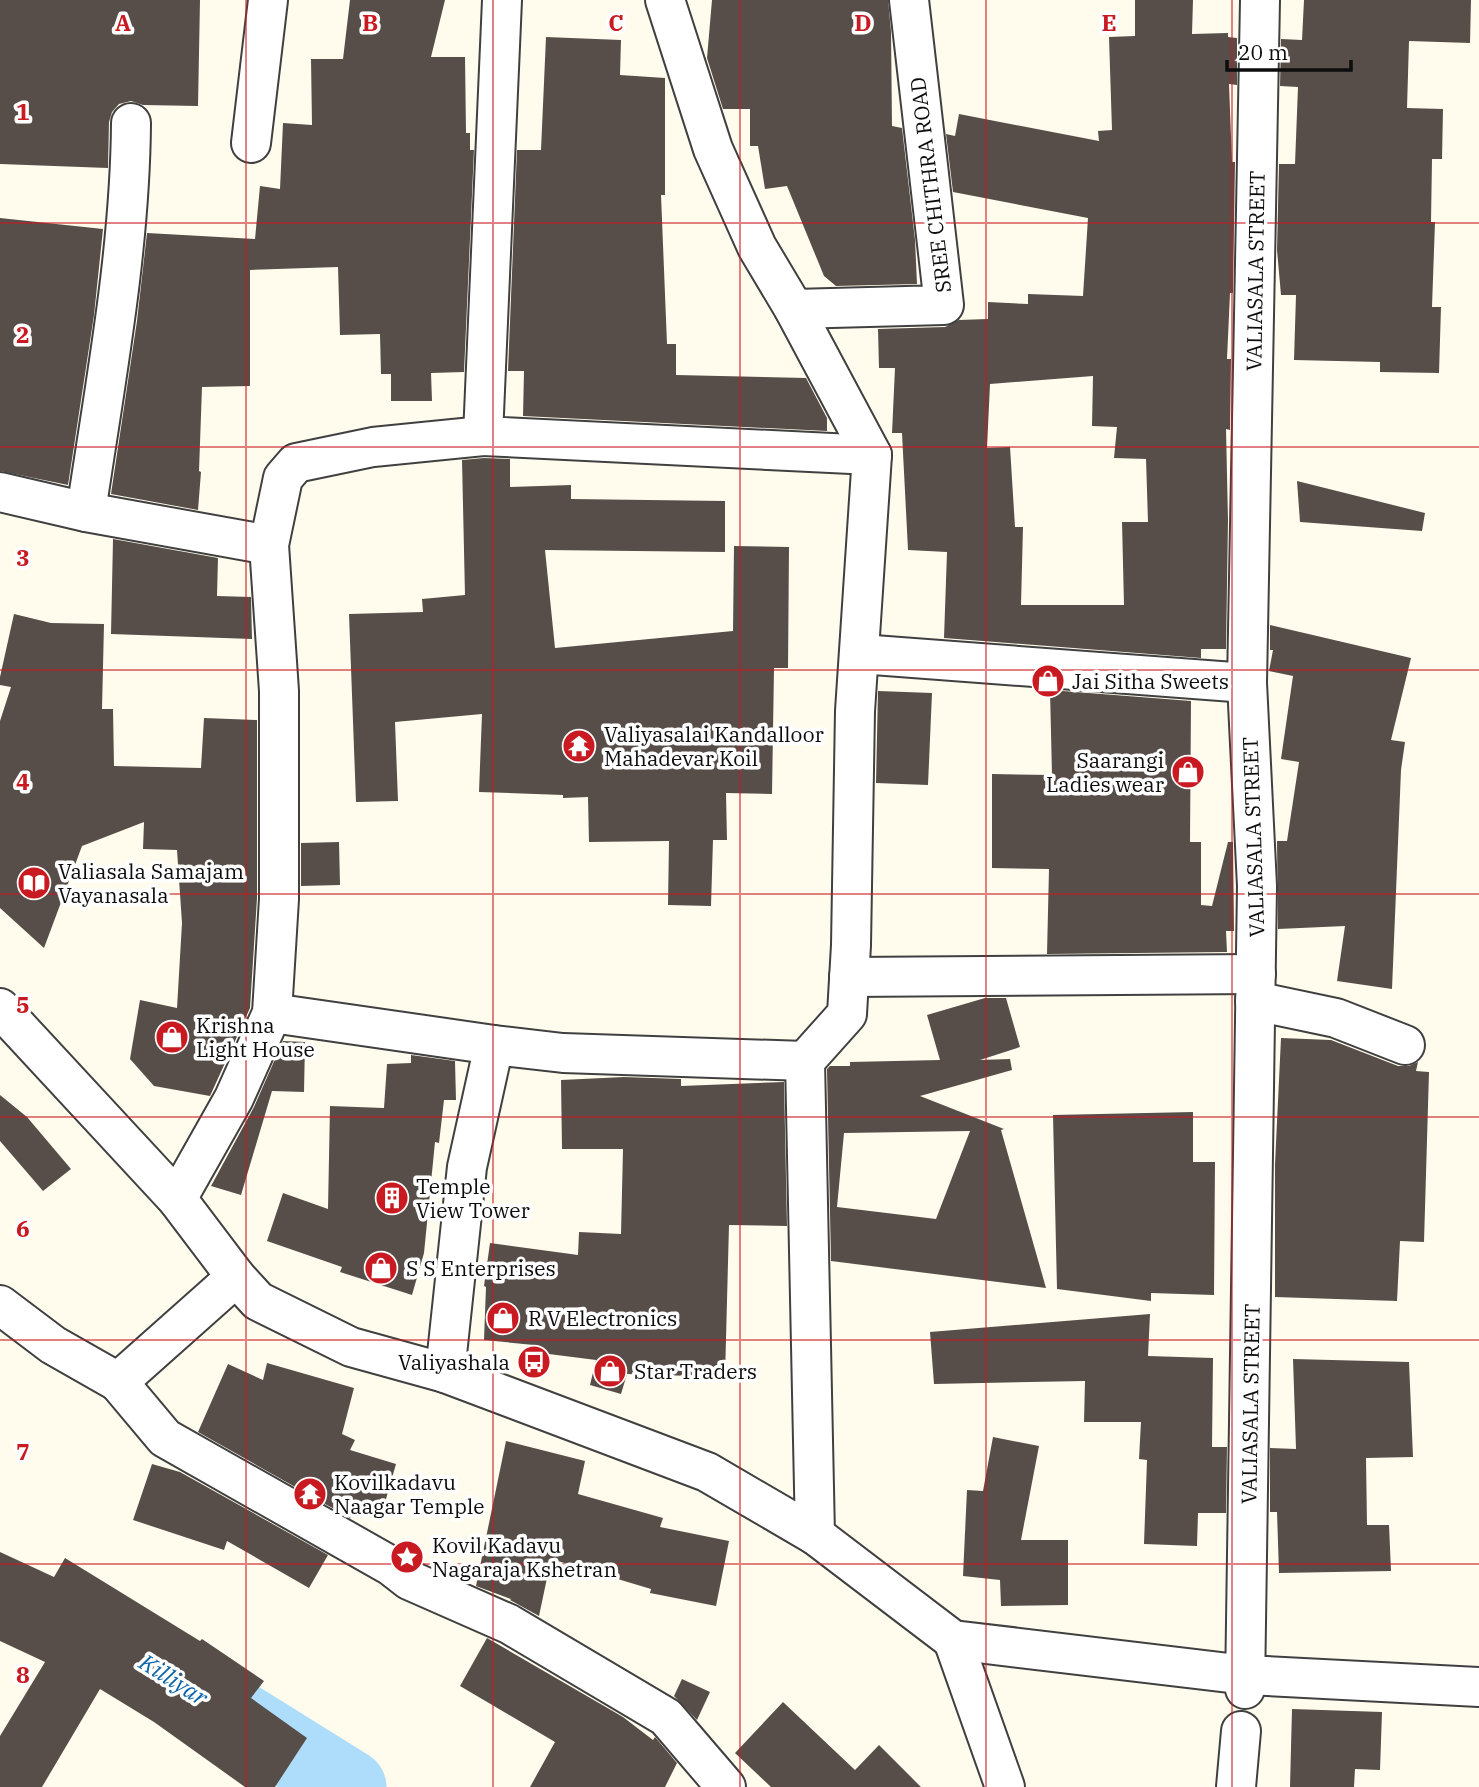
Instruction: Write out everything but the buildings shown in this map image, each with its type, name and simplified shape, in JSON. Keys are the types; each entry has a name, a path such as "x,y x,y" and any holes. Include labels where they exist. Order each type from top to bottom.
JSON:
{"street":[{"path":"251,143 268,0"},
{"path":"483,436 502,0"},
{"path":"665,0 713,149 757,247 794,309 872,455 855,711 847,1014 805,1061 815,1535"},
{"name":"SREE CHITHRA ROAD","path":"794,309 944,304 909,0"},
{"name":"VALIASALA STREET","path":"1246,1682 1257,886 1247,683 1260,0"},
{"path":"86,512 126,239 131,185 131,122"},
{"path":"177,1199 233,1098 272,1013 279,900 279,691 269,545 282,478 296,463 373,447 483,436 872,455"},
{"path":"0,492 86,512 269,545"},
{"path":"860,654 1247,683"},
{"path":"849,977 1256,987 1405,1045"},
{"path":"0,1008 177,1199 236,1277 258,1301 351,1347 445,1373 707,1472 815,1535 953,1640 1246,1682 1462,1687"},
{"path":"272,1013 563,1053 805,1061"},
{"path":"445,1373 467,1167 494,1045"},
{"path":"118,1382 236,1277"},
{"path":"0,1306 53,1345 118,1382 165,1438 391,1566 410,1580 509,1624 666,1717 726,1787"},
{"path":"953,1640 1005,1787"},
{"path":"1236,1787 1241,1731"}],"waterway":[{"name":"Killiyar","path":"209,1700 349,1787"}],"place":[{"name":"Jai Sitha Sweets","path":"1048,681"},
{"name":"Valiyasalai Kandalloor Mahadevar Koil","path":"579,746"},
{"name":"Saarangi Ladies wear","path":"1188,772"},
{"name":"Valiasala Samajam Vayanasala","path":"34,883"},
{"name":"Krishna Light House","path":"172,1037"},
{"name":"Temple View Tower","path":"392,1198"},
{"name":"S S Enterprises","path":"381,1268"},
{"name":"R V Electronics","path":"503,1318"},
{"name":"Valiyashala","path":"534,1362"},
{"name":"Star Traders","path":"610,1371"},
{"name":"Kovilkadavu Naagar Temple","path":"310,1494"},
{"name":"Kovil Kadavu Nagaraja Kshetran","path":"407,1557"}]}
